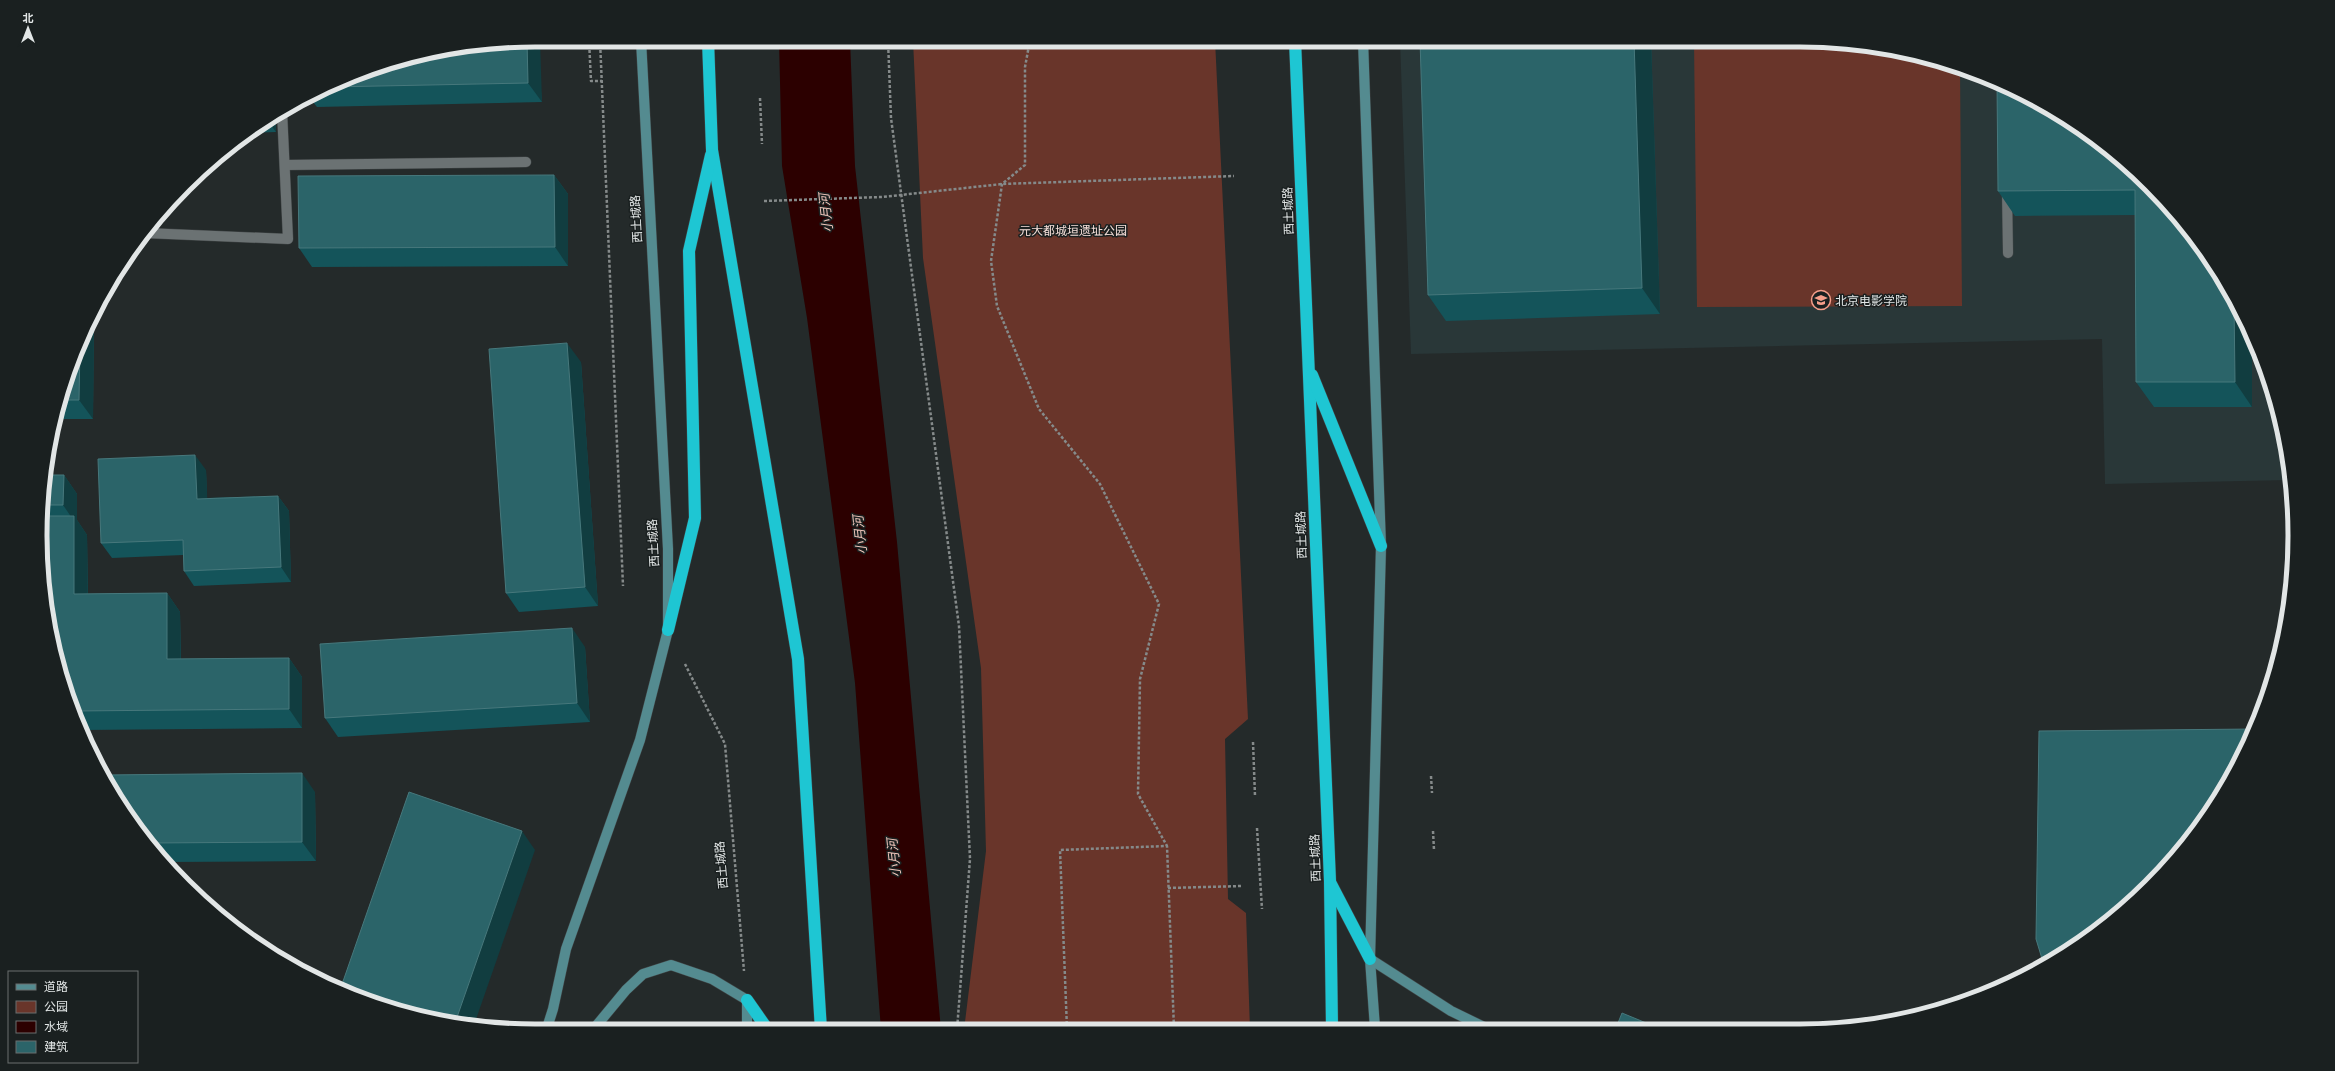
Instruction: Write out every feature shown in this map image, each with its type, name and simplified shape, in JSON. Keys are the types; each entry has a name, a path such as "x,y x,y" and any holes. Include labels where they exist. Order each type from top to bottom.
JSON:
{"highway":[{"path":"708,47 712,150 798,660 821,1024"},
{"name":"西土城路","path":"1295,47 1330,881 1332,1024"},
{"path":"668,630 696,518 689,251 712,150"},
{"path":"1308,366 1381,546"},
{"path":"1330,881 1370,959"},
{"path":"746,1000 764,1024"}],"street":[{"name":"西土城路","path":"640,47 668,549 668,630"},
{"path":"1363,47 1381,546 1370,959 1375,1024"},
{"path":"152,233 288,239 282,117"},
{"path":"285,165 526,162"},
{"path":"2007,182 2008,253"},
{"path":"549,1024 554,1009 566,949 640,740 668,630"},
{"path":"1370,959 1451,1011 1478,1024"},
{"path":"598,1024 626,990 643,974 671,965 712,979 746,1000 747,1024"}],"path":[{"path":"590,47 591,81 602,81"},
{"path":"600,47 623,586"},
{"path":"888,47 891,118 959,626 970,859 957,1024"},
{"path":"1029,47 1025,67 1025,165 1002,184 991,261 997,306 1039,409 1100,484 1159,604 1140,679 1138,794 1167,846 1174,1024"},
{"path":"760,98 762,144"},
{"path":"764,201 882,197 1002,184 1234,176"},
{"name":"西土城路","path":"668,630 725,744 746,1000"},
{"path":"1253,742 1255,796"},
{"path":"1431,776 1432,793"},
{"path":"1257,828 1262,909"},
{"path":"1433,831 1434,850"},
{"path":"1067,1024 1060,850 1167,846"},
{"path":"1168,888 1242,886"}],"shaded area":[{"name":"北京电影学院","path":"1400,47 1800,47 1863,51 1895,56 1957,73 2016,97 2071,129 2122,168 2145,190 2167,213 2206,264 2238,319 2262,378 2271,409 2279,440 2285,480 2105,484 2102,339 1411,354"}],"green space":[{"name":"元大都城垣遗址公园","path":"913,47 1215,47 1248,719 1225,739 1228,899 1246,913 1250,1024 965,1024 986,851 981,668 923,258"},
{"path":"1694,47 1800,47 1863,51 1895,56 1960,74 1962,306 1697,307"}],"water":[{"name":"小月河","path":"779,47 850,47 855,166 897,542 940,1024 881,1024 855,683 807,318 782,166"}],"building":[{"path":"527,47 528,83 343,87 378,73 440,56 472,51"},
{"path":"1420,47 1634,47 1642,288 1428,295"},
{"path":"1997,89 2044,112 2097,148 2122,168 2167,213 2206,264 2234,312 2235,382 2136,382 2135,190 1998,191"},
{"path":"554,175 555,247 299,248 298,176"},
{"path":"567,343 585,587 506,593 489,349"},
{"path":"80,360 79,400 67,400"},
{"path":"195,455 197,499 278,496 281,567 184,571 183,540 101,543 98,459"},
{"path":"51,475 64,475 63,505 48,505"},
{"path":"48,516 74,516 74,594 167,593 167,659 289,658 289,709 80,711 73,693 56,631 48,567"},
{"path":"572,628 577,703 325,718 320,644"},
{"path":"2248,729 2223,780 2206,807 2167,858 2122,903 2071,942 2042,960 2036,939 2039,731"},
{"path":"302,773 302,842 156,843 129,807 109,775"},
{"path":"409,792 522,831 457,1018 440,1015 378,998 342,984"},
{"path":"1622,1013 1649,1024 1618,1024"}],"place":[{"name":"北京电影学院","path":"1821,300"}]}
